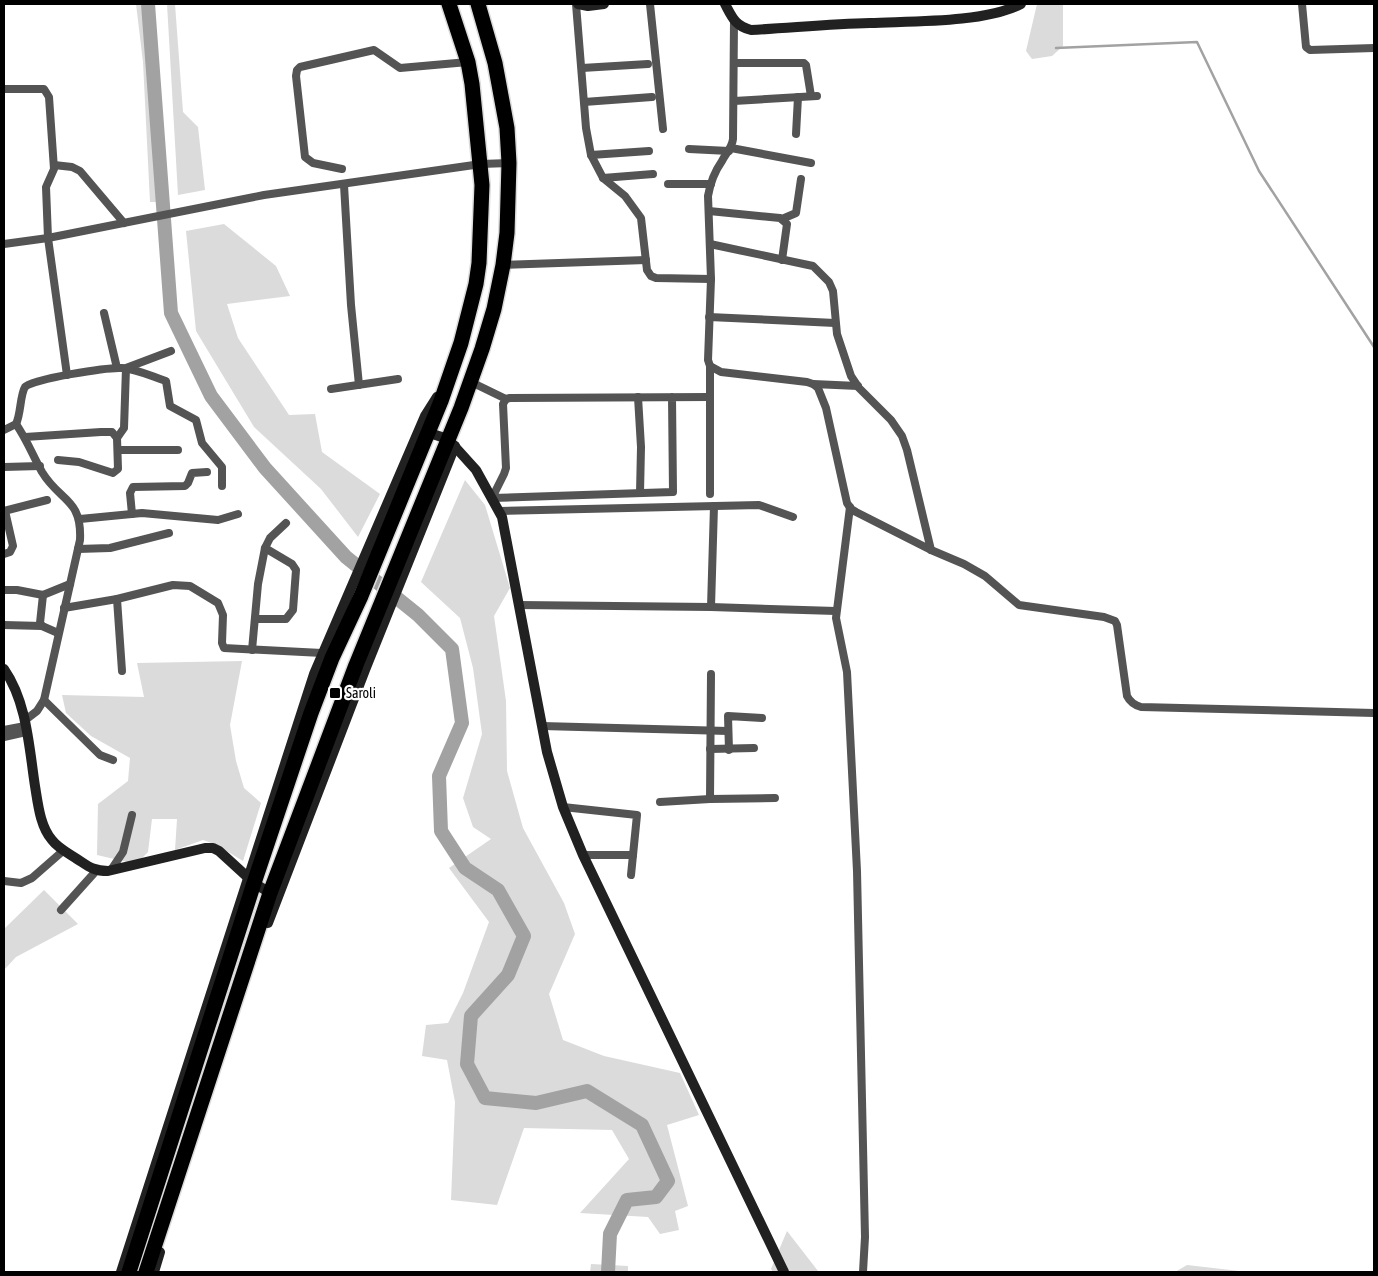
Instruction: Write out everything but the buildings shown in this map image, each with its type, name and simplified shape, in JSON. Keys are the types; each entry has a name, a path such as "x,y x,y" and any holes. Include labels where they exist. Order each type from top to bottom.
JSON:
{"highway":[{"path":"129,1272 251,880 356,593 424,431 452,372 470,308 479,263 482,218 481,164 468,62 448,4"},
{"path":"146,1272 273,895 405,556 452,443 494,309 507,233 509,163 496,62 478,4"}],"street":[{"path":"604,4 588,6 577,4 586,128 591,155 603,178 625,196 641,218 647,270 651,276 656,278 711,279"},
{"path":"650,4 662,130"},
{"path":"725,4 734,21 742,28 751,30 938,20 1010,10 1021,4"},
{"path":"1302,4 1306,47 1310,50 1374,48"},
{"path":"710,494 710,366 708,360 711,279 708,196 711,184 722,160 730,150 733,139 734,21"},
{"path":"342,169 313,163 305,157 296,76 297,70 300,67 374,50 400,68 468,62"},
{"path":"734,63 804,63 814,96 734,101"},
{"path":"582,68 648,64"},
{"path":"4,89 46,90 49,97 54,173 46,186 48,238 67,375"},
{"path":"584,102 652,97"},
{"path":"796,134 798,97"},
{"path":"689,149 730,150 812,162"},
{"path":"591,155 649,151"},
{"path":"4,244 48,238 264,195 481,164 509,163"},
{"path":"54,164 72,167 80,171 124,223"},
{"path":"603,178 653,174"},
{"path":"709,211 782,219 796,213 800,179"},
{"path":"668,184 711,184"},
{"path":"344,185 351,305 359,386"},
{"path":"782,219 787,224 782,260"},
{"path":"710,244 813,266 829,282 833,291 837,334 851,376 858,386 891,420 902,436 931,550"},
{"path":"503,265 646,260"},
{"path":"104,313 117,368"},
{"path":"710,316 835,323"},
{"path":"126,368 171,351"},
{"path":"710,366 721,372 813,384 858,386"},
{"path":"117,438 124,428 126,368"},
{"path":"4,430 16,424 20,418 24,388 36,380 126,368 166,381 170,406 196,420 202,443 222,467 222,486"},
{"path":"331,389 398,379"},
{"path":"471,382 506,399 710,396"},
{"path":"813,384 818,388 826,408 847,503 852,509 931,550 964,564 985,576 1020,605 1104,617 1115,622 1117,625 1126,696 1135,705 1141,707 1374,713"},
{"path":"638,397 641,447 640,493"},
{"path":"492,498 672,492 672,397"},
{"path":"492,498 506,468 503,404 506,399"},
{"path":"4,737 25,726 44,700 78,549 81,527 80,518 75,508 49,482 16,424"},
{"path":"424,431 452,443 476,470 502,517 547,752 563,807 583,855 784,1272"},
{"path":"25,437 112,432 117,438 118,469 113,473 79,462 58,460"},
{"path":"118,450 178,450"},
{"path":"4,467 40,466"},
{"path":"132,514 130,493 133,487 185,486 192,474 207,472"},
{"path":"4,554 10,552 13,546 4,511 47,500"},
{"path":"499,511 759,505 793,517"},
{"path":"711,607 714,506"},
{"path":"852,509 836,611 837,627 847,672 856,861 865,1227 863,1272"},
{"path":"80,518 149,513 218,520 238,514"},
{"path":"249,650 255,620 264,548 270,538 286,523"},
{"path":"78,549 110,548 170,533"},
{"path":"255,620 286,619 293,610 296,570 292,564 264,548"},
{"path":"4,590 17,590 43,595 70,584"},
{"path":"64,608 117,599 173,585 190,586 218,602 223,616 222,643 224,648 322,653"},
{"path":"121,1272 251,880 322,653 356,593"},
{"path":"42,626 39,619 43,595"},
{"path":"117,599 122,671"},
{"path":"519,605 711,607 836,611"},
{"path":"4,625 42,626 58,633"},
{"path":"4,669 11,679 18,698 25,726 37,802 44,826 52,841 92,869 112,870 205,848 213,848 251,880 273,895 251,971 154,1272"},
{"path":"710,799 711,674"},
{"path":"44,700 100,755 114,760"},
{"path":"729,750 728,716 762,718"},
{"path":"4,730 25,726"},
{"path":"542,726 728,731"},
{"path":"710,749 754,748"},
{"path":"660,802 775,798"},
{"path":"563,807 637,815 631,875"},
{"path":"112,870 123,852 132,815"},
{"path":"4,881 21,883 32,878 64,850"},
{"path":"583,855 633,855"},
{"path":"61,910 92,869"}],"shaded area":[{"path":"136,4 144,4 148,31 157,202 150,202 143,62"},
{"path":"167,4 175,4 183,112 198,127 205,190 178,195"},
{"path":"1037,4 1063,4 1063,46 1052,56 1032,59 1026,51"},
{"path":"224,224 276,266 290,296 227,304 238,338 289,415 315,414 322,452 380,494 358,537 321,489 254,427 196,331 186,231"},
{"path":"465,480 485,505 510,588 494,616 506,701 507,771 523,828 564,903 575,934 549,994 563,1040 604,1056 680,1073 699,1115 667,1125 688,1206 675,1211 679,1230 660,1234 648,1217 580,1213 629,1159 612,1130 524,1128 497,1205 451,1200 455,1102 447,1060 422,1056 426,1025 448,1023 463,993 489,922 449,868 491,839 473,827 463,798 482,734 473,668 460,618 421,582"},
{"path":"242,661 230,725 236,761 244,788 261,803 243,861 217,845 203,840 175,850 177,819 152,819 148,852 136,864 97,855 98,804 128,781 130,758 91,736 66,713 62,695 144,697 137,663"},
{"path":"44,890 78,924 16,957 4,970 4,929"},
{"path":"787,1231 819,1272 773,1272 771,1269"},
{"path":"591,1264 628,1266 628,1272 590,1272"},
{"path":"1187,1265 1248,1272 1175,1272"}],"waterway":[{"path":"148,4 171,313 211,396 265,468 346,557 418,615 452,649 462,723 439,776 441,831 465,868 498,890 524,936 508,975 471,1016 467,1064 485,1098 536,1103 587,1091 642,1125 668,1181 656,1197 627,1200 610,1234 608,1272"},
{"path":"1056,48 1197,42 1259,171 1374,347"}],"place":[{"name":"Saroli","path":"335,693"}]}
